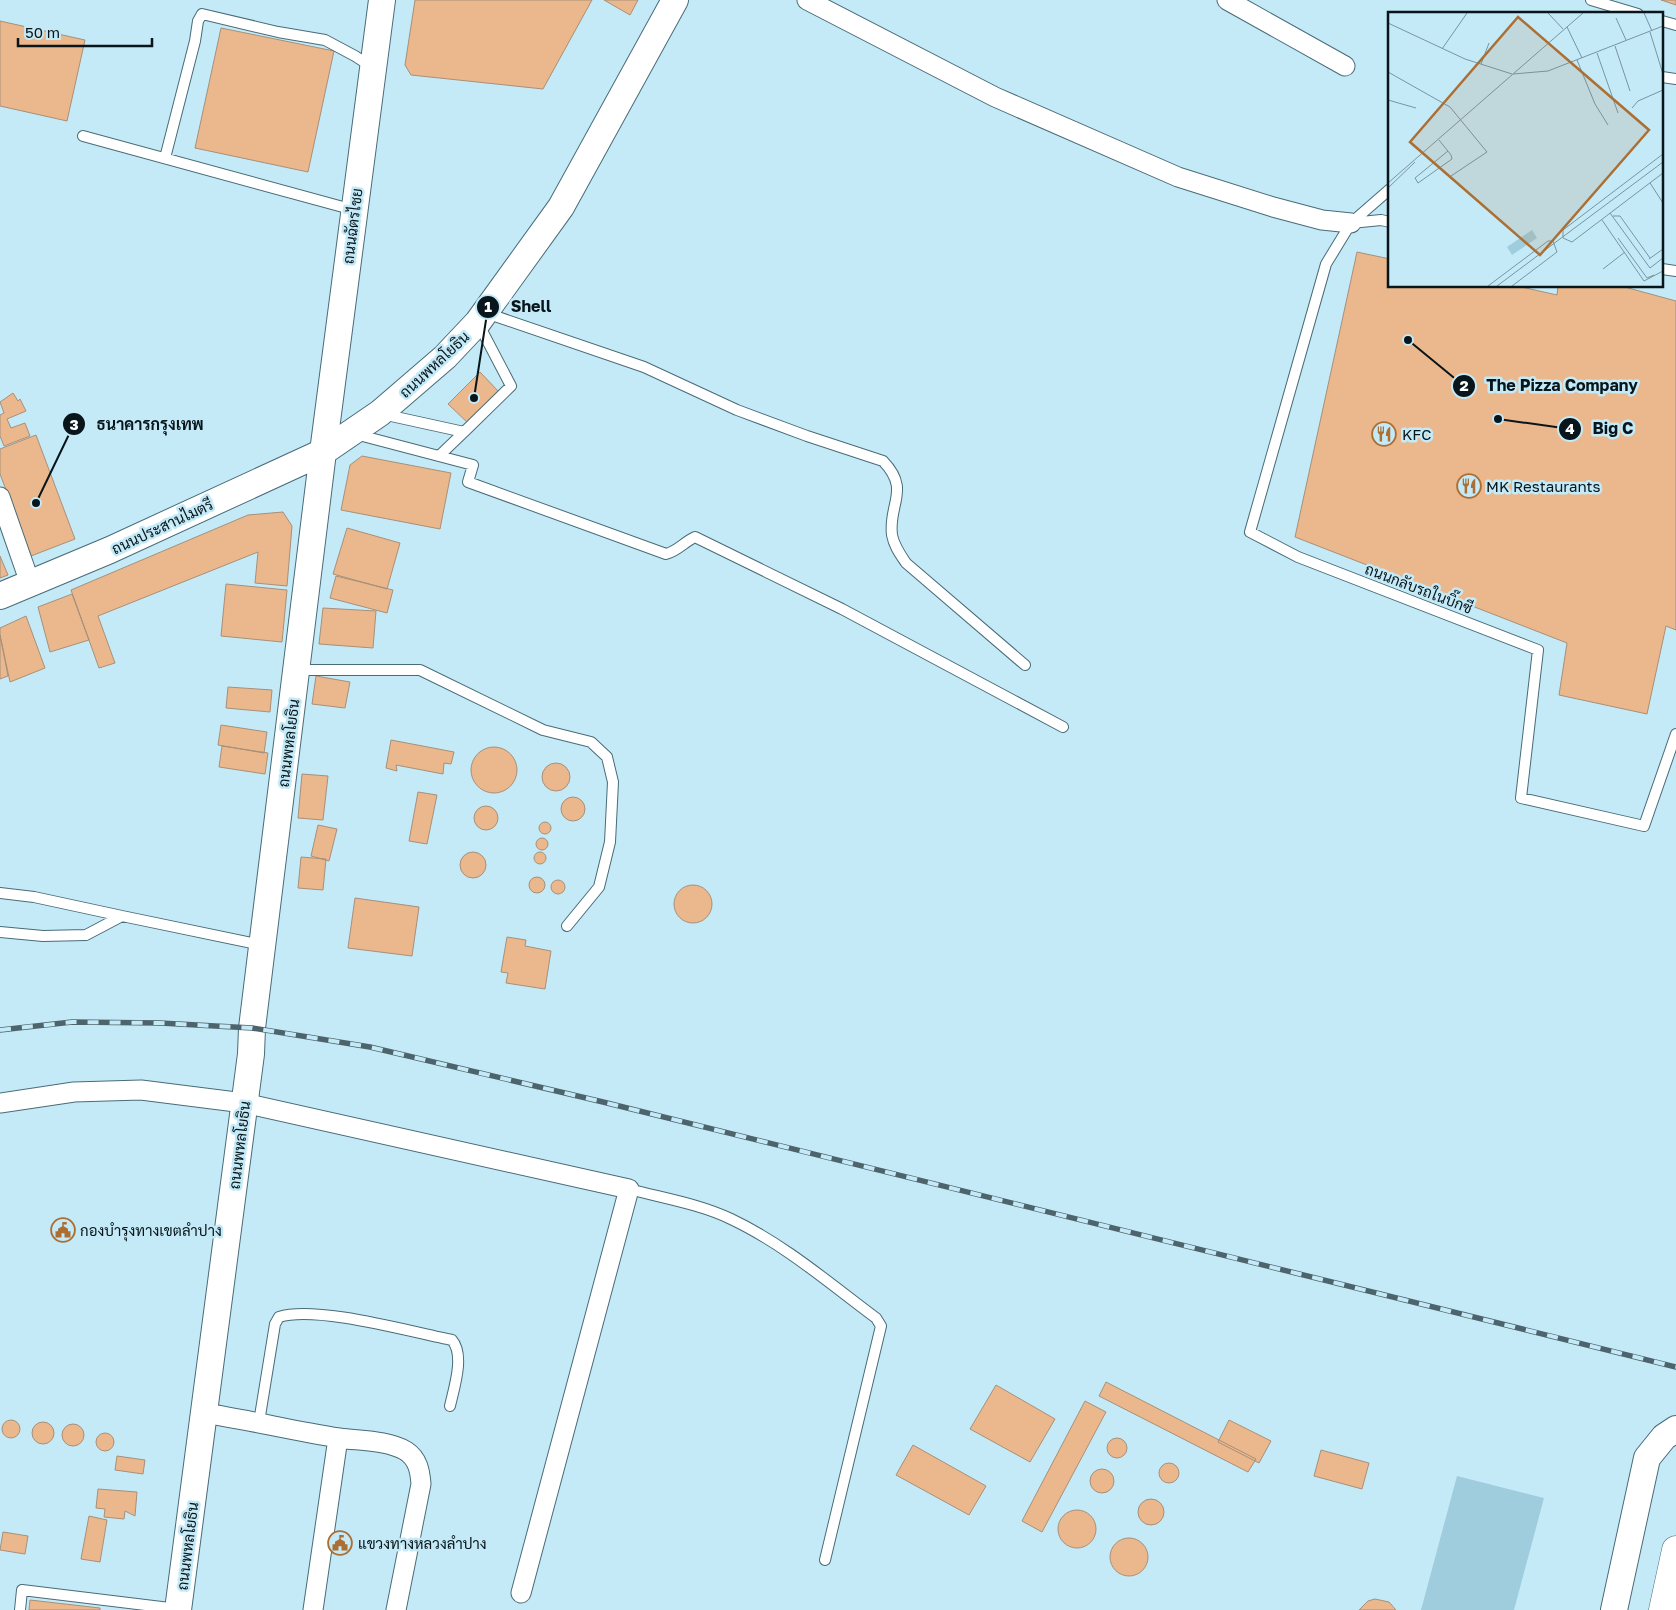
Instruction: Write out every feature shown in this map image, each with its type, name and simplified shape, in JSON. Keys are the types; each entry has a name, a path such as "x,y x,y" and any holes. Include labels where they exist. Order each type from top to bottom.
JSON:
{"highway":[{"path":"1663,1610 1676,1550"}],"main road":[{"name":"ถนนฉัตรไชย","path":"323,452 382,0"},
{"name":"ถนนพหลโยธิน","path":"178,1610 244,1103 323,452 380,413 444,358 481,317 561,207 676,0"},
{"name":"ถนนประสานไมตรี","path":"0,596 110,550 323,452"},
{"path":"1614,1610 1647,1458 1664,1437 1676,1430"}],"street":[{"path":"807,0 995,97 1178,177 1273,207 1322,220 1352,223"},
{"path":"1227,0 1345,66"},
{"path":"0,497 30,583"},
{"path":"0,1103 74,1092 141,1090 244,1103 629,1190 520,1593"},
{"path":"204,1413 338,1438 390,1445 414,1457 419,1468 421,1484 396,1610"},
{"path":"313,1610 338,1438"}],"lane":[{"path":"1591,0 1631,12"},
{"path":"166,158 195,42 198,21 202,14 278,32 325,40 373,68"},
{"path":"82,136 355,210"},
{"path":"1352,223 1388,191"},
{"path":"1352,223 1381,220 1388,222"},
{"name":"ถนนกลับรถในบิ๊กซี","path":"1352,223 1326,264 1250,532 1298,557 1538,650 1521,798 1644,826 1676,734"},
{"path":"439,456 511,386 481,317"},
{"path":"481,317 644,367 738,410 806,436 883,461 897,479 897,496 892,517 892,534 895,546 906,563 1025,665"},
{"path":"380,413 464,432"},
{"path":"351,433 473,465 468,482 666,554 675,551 685,542 695,537 842,609 1063,727"},
{"path":"296,670 420,670 542,730 591,742 607,757 613,782 610,842 599,887 567,926"},
{"path":"0,893 34,897 263,946"},
{"path":"0,932 43,936 86,935 122,916"},
{"path":"629,1190 690,1205 730,1218 776,1243 876,1318 881,1326 825,1560"},
{"path":"259,1422 275,1324 279,1317 288,1314 312,1314 358,1320 452,1340 456,1344 458,1370 450,1406"},
{"path":"20,1610 22,1590 178,1610"}],"shaded area":[{"path":"1457,1476 1544,1498 1514,1610 1421,1610"}],"building":[{"path":"415,0 592,0 543,89 411,75 405,65"},
{"path":"604,0 638,0 630,15"},
{"path":"1661,0 1676,0 1676,5"},
{"path":"0,21 85,40 67,121 0,106"},
{"path":"221,28 334,51 308,172 195,148"},
{"path":"1357,252 1388,259 1388,288 1526,288 1557,295 1558,288 1628,288 1676,301 1676,630 1666,626 1647,714 1559,695 1567,643 1295,537"},
{"path":"480,372 499,392 468,423 448,404"},
{"path":"13,393 18,401 20,399 26,411 7,419 11,428 25,423 30,436 4,446 0,436 0,415 4,413 0,402"},
{"path":"36,435 75,539 31,556 0,474 0,449"},
{"path":"362,456 451,473 440,529 341,510 350,465"},
{"path":"283,512 292,526 287,586 255,583 258,552 98,616 115,663 99,668 71,590 248,515"},
{"path":"347,528 400,543 387,589 333,574"},
{"path":"0,556 8,575 0,578"},
{"path":"336,576 393,590 387,613 330,598"},
{"path":"226,584 287,590 282,642 221,636"},
{"path":"72,594 89,640 50,652 38,607"},
{"path":"323,608 376,611 373,648 319,644"},
{"path":"26,616 45,668 10,682 0,628"},
{"path":"0,635 8,676 0,679"},
{"path":"316,676 350,682 345,708 312,704"},
{"path":"228,687 272,690 270,712 226,708"},
{"path":"221,725 267,732 264,753 218,745"},
{"path":"391,740 454,752 451,764 444,763 443,774 396,765 397,771 386,768"},
{"path":"222,746 268,753 265,774 219,767"},
{"path":"489,747 499,747 513,757 517,770 513,783 507,789 499,793 489,793 475,783 471,775 471,765 481,751"},
{"path":"556,763 566,767 570,777 566,787 556,791 546,787 542,777 546,767"},
{"path":"302,774 328,776 323,820 298,818"},
{"path":"418,792 437,795 427,844 409,841"},
{"path":"573,797 578,798 584,804 584,814 578,820 573,821 568,820 562,814 561,809 562,804 568,798"},
{"path":"486,806 495,809 498,818 495,827 486,830 477,827 474,818 477,809"},
{"path":"543,822 547,822 551,828 547,834 543,834 539,830 539,826"},
{"path":"318,825 337,829 329,861 311,856"},
{"path":"540,838 544,838 548,844 544,850 540,850 536,846 536,842"},
{"path":"473,852 482,856 486,865 482,874 473,878 464,874 460,865 464,856"},
{"path":"538,852 542,852 546,858 542,864 538,864 534,860 534,856"},
{"path":"301,857 326,859 323,890 298,888"},
{"path":"537,877 545,885 537,893 529,885"},
{"path":"558,880 563,882 565,887 563,892 558,894 553,892 551,887 553,882"},
{"path":"693,885 707,890 712,904 707,918 693,923 679,918 674,904 679,890"},
{"path":"355,898 419,907 412,956 348,948"},
{"path":"507,937 526,940 525,946 551,951 545,989 506,983 508,973 501,972"},
{"path":"1106,1382 1256,1459 1248,1472 1099,1396"},
{"path":"996,1385 1055,1419 1030,1462 970,1429"},
{"path":"1085,1401 1106,1412 1042,1532 1022,1521"},
{"path":"11,1420 17,1423 20,1429 17,1435 11,1438 5,1435 2,1429 5,1423"},
{"path":"1229,1420 1271,1441 1259,1463 1218,1442"},
{"path":"43,1422 51,1425 54,1433 51,1441 43,1444 35,1441 32,1433 35,1425"},
{"path":"73,1424 81,1427 84,1435 81,1443 73,1446 65,1443 62,1435 65,1427"},
{"path":"105,1433 111,1436 114,1442 111,1448 105,1451 99,1448 96,1442 99,1436"},
{"path":"1117,1438 1124,1441 1127,1448 1124,1455 1117,1458 1110,1455 1107,1448 1110,1441"},
{"path":"913,1445 986,1486 969,1515 896,1475"},
{"path":"1321,1450 1369,1463 1362,1489 1314,1476"},
{"path":"117,1456 145,1460 143,1474 115,1470"},
{"path":"1169,1463 1176,1466 1179,1473 1176,1480 1169,1483 1162,1480 1159,1473 1162,1466"},
{"path":"1097,1469 1107,1469 1114,1476 1114,1486 1107,1493 1097,1493 1090,1486 1090,1476"},
{"path":"98,1489 137,1492 135,1516 125,1511 124,1519 104,1517 105,1509 96,1508"},
{"path":"1151,1499 1160,1503 1164,1512 1160,1521 1151,1525 1142,1521 1138,1512 1142,1503"},
{"path":"1077,1510 1091,1515 1096,1529 1091,1543 1077,1548 1063,1543 1058,1529 1063,1515"},
{"path":"89,1516 107,1520 100,1562 81,1559"},
{"path":"3,1532 28,1536 25,1554 0,1550"},
{"path":"1129,1538 1143,1543 1148,1557 1143,1571 1129,1576 1115,1571 1110,1557 1115,1543"},
{"path":"1375,1599 1389,1602 1396,1610 1359,1610 1368,1601"},
{"path":"30,1600 100,1608 100,1610 29,1610"}],"railway":[{"path":"0,1030 72,1022 160,1023 252,1028 370,1047 603,1102 1676,1367"}],"place":[{"name":"The Pizza Company","path":"1408,340"},
{"name":"Shell","path":"474,398"},
{"name":"Big C","path":"1498,419"},
{"name":"KFC","path":"1384,434"},
{"name":"MK Restaurants","path":"1469,486"},
{"name":"ธนาคารกรุงเทพ","path":"36,503"},
{"name":"กองบำรุงทางเขตลำปาง","path":"63,1230"},
{"name":"แขวงทางหลวงลำปาง","path":"340,1543"}]}
